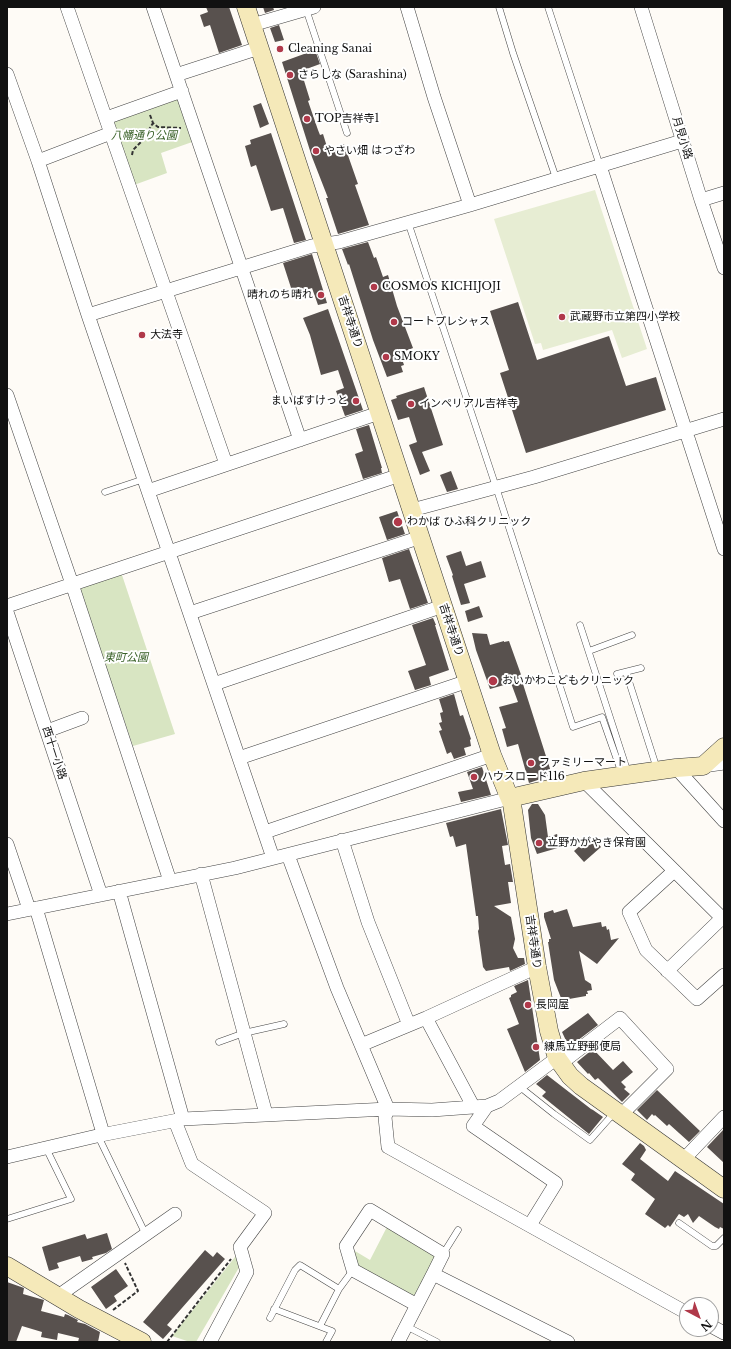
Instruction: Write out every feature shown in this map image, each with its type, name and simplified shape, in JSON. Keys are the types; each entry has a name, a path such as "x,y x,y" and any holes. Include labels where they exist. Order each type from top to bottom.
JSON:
{"main road":[{"name":"吉祥寺通り","path":"246,7 492,755 514,810 537,968 548,1031 559,1061 570,1076 581,1086 724,1189"},
{"path":"510,798 584,781 657,770 703,766 724,747"},
{"path":"7,1266 139,1341"}],"street":[{"path":"67,7 226,464"},
{"path":"153,7 300,440"},
{"path":"407,7 434,97 470,205"},
{"name":"月見小路","path":"641,7 682,141 724,268"},
{"path":"252,25 308,8"},
{"path":"176,75 259,48"},
{"path":"7,74 38,161 88,315 273,858"},
{"path":"106,118 182,91"},
{"path":"38,161 111,133"},
{"path":"88,315 242,269 312,246 339,242 470,205 682,141"},
{"path":"600,166 724,549"},
{"path":"701,200 724,193"},
{"path":"8,403 72,584 170,881"},
{"path":"146,485 226,464 379,413"},
{"path":"412,510 724,420"},
{"path":"7,606 400,475"},
{"path":"190,613 421,537"},
{"path":"214,684 443,606"},
{"name":"西十一小路","path":"7,612 101,895"},
{"path":"239,758 468,681"},
{"path":"47,731 82,718"},
{"path":"265,832 492,755"},
{"path":"703,766 724,763"},
{"path":"676,768 724,821"},
{"path":"584,781 723,919 667,971"},
{"path":"7,914 288,855 510,798"},
{"path":"342,840 368,922 409,1025"},
{"path":"7,844 33,909 102,1130 101,1135"},
{"path":"288,855 337,988 388,1110 385,1117 388,1147 679,1309"},
{"path":"674,871 629,912 646,950 697,999 724,975"},
{"path":"201,874 266,1114"},
{"path":"119,891 192,1164 265,1213 240,1247 247,1272 210,1342"},
{"path":"361,1045 426,1018 537,968"},
{"path":"426,1018 473,1106"},
{"path":"7,1157 101,1135 179,1120 266,1114 432,1110 487,1106 499,1101 620,1018 667,1069 618,1113"},
{"path":"487,1106 473,1126 556,1183 530,1225"},
{"path":"684,1159 724,1118"},
{"path":"398,1342 418,1305 443,1254 370,1210 346,1246 353,1270 418,1305"},
{"path":"58,1296 175,1214"},
{"path":"433,1274 568,1342"}],"lane":[{"path":"499,7 513,53 556,178"},
{"path":"548,7 600,166"},
{"path":"308,8 347,133"},
{"path":"408,222 574,727 602,717 626,775"},
{"path":"105,492 146,485"},
{"path":"580,625 626,775"},
{"path":"589,651 632,634"},
{"path":"617,674 641,668"},
{"path":"626,672 657,770"},
{"path":"219,1042 244,1033 284,1024"},
{"path":"520,1087 590,1140 618,1113"},
{"path":"101,1135 100,1140 146,1235"},
{"path":"7,1219 71,1199 46,1148"},
{"path":"679,1223 712,1246 716,1246 724,1238"},
{"path":"443,1254 458,1230"},
{"path":"270,1318 295,1270 300,1265 338,1289"},
{"path":"320,1326 338,1289 353,1270"},
{"path":"274,1309 332,1331 326,1342"},
{"path":"406,1326 437,1342"}],"path":[{"path":"121,164 131,157 133,150 142,141 153,123 158,127 175,129 194,127"},
{"path":"167,1342 240,1247"},
{"path":"100,1320 138,1291 120,1253"}],"green space":[{"name":"八幡通り公園","path":"174,99 181,101 195,141 161,153 167,173 134,185 113,122"},
{"path":"595,190 647,349 622,358 612,330 543,350 541,343 535,344 494,219"},
{"name":"東町公園","path":"120,569 175,734 133,746 77,582"},
{"path":"388,1225 439,1259 415,1298 357,1268 350,1248 370,1260"},
{"path":"239,1252 241,1264 196,1342 190,1342 172,1336"}],"building":[{"path":"206,7 229,7 242,45 219,53 210,25 204,27 200,15 208,12"},
{"path":"263,7 273,7 274,10 265,13"},
{"path":"279,25 284,40 275,42 270,28"},
{"path":"315,50 320,64 301,71 310,100 308,101 320,135 323,134 328,150 344,144 358,184 355,185 369,225 338,234 326,198 328,198 312,157 282,62"},
{"path":"261,103 269,124 260,128 253,106"},
{"path":"271,133 306,240 294,243 283,208 271,211 256,165 251,167 245,146 251,144 250,140"},
{"path":"368,242 374,258 376,257 383,277 388,275 397,306 413,348 400,353 404,365 401,366 403,372 387,377 373,340 349,264 348,265 342,249"},
{"path":"312,254 327,303 318,305 312,288 293,294 283,263"},
{"path":"518,302 537,360 609,336 626,386 656,377 666,410 526,453 500,373 509,370 490,311"},
{"path":"328,309 363,410 345,416 336,391 344,388 338,370 321,375 310,335 303,318"},
{"path":"424,387 443,445 422,452 430,471 420,475 409,445 417,442 409,417 398,420 391,400 397,398 396,396"},
{"path":"369,425 382,468 382,473 363,479 355,454 363,451 356,429"},
{"path":"451,471 458,489 447,492 440,475"},
{"path":"397,511 405,534 387,540 379,517"},
{"path":"409,549 428,603 410,609 400,579 389,582 382,558"},
{"path":"461,551 466,566 481,561 486,577 464,584 470,603 461,605 446,556"},
{"path":"479,606 483,617 468,622 465,611"},
{"path":"433,618 449,670 429,677 431,685 415,690 408,671 426,665 412,625"},
{"path":"472,633 487,634 490,645 509,641 524,683 523,684 552,775 529,783 518,744 507,747 502,729 506,728 499,707 518,702 511,683 490,689 476,650"},
{"path":"454,694 460,716 463,715 471,739 471,746 464,748 466,755 454,759 451,752 447,754 439,731 442,730 439,723 442,722 440,713 443,712 439,699"},
{"path":"482,767 491,795 461,802 458,792 473,789 467,772"},
{"path":"532,804 538,804 545,815 548,837 557,834 561,847 537,854 531,838 528,810"},
{"path":"501,809 508,845 502,846 505,865 510,864 513,882 508,882 511,903 494,906 511,917 515,939 513,948 518,958 524,958 525,964 510,971 509,967 486,971 483,967 478,931 478,916 476,916 466,844 456,847 453,836 450,837 446,823"},
{"path":"591,836 601,847 584,862 574,851"},
{"path":"567,909 573,927 601,922 602,927 606,926 607,930 609,929 611,940 619,938 597,964 579,951 585,980 591,984 592,990 587,991 588,994 586,994 586,996 569,999 561,998 554,980 548,942 549,939 551,939 544,917 544,913 553,910 554,913"},
{"path":"528,980 540,1060 525,1072 507,1029 519,1024 509,998 517,992 514,986"},
{"path":"588,1013 598,1025 569,1047 562,1032"},
{"path":"593,1049 613,1070 623,1061 633,1072 621,1082 626,1087 624,1089 630,1094 622,1102 598,1078 595,1080 577,1062"},
{"path":"547,1075 603,1117 589,1134 542,1096 546,1092 536,1084"},
{"path":"657,1090 700,1131 689,1142 669,1124 667,1126 655,1115 654,1116 652,1114 647,1120 637,1110"},
{"path":"724,1129 724,1163 707,1147"},
{"path":"640,1143 646,1150 640,1159 668,1181 675,1171 724,1204 724,1229 715,1227 699,1216 693,1223 688,1214 684,1217 679,1214 670,1227 668,1225 665,1228 645,1214 655,1199 631,1180 635,1174 622,1164"},
{"path":"107,1233 112,1249 106,1253 82,1262 80,1256 57,1263 59,1268 49,1271 42,1247 85,1234 87,1239"},
{"path":"205,1250 213,1257 217,1252 225,1259 167,1325 172,1329 163,1339 143,1322"},
{"path":"116,1269 128,1286 114,1296 117,1301 106,1309 91,1287"},
{"path":"7,1282 24,1288 23,1294 44,1300 41,1311 64,1317 65,1314 68,1315 78,1320 77,1322 85,1324 100,1332 98,1342 78,1342 79,1338 58,1333 57,1340 41,1337 42,1332 22,1326 16,1342 7,1342"}],"place":[{"name":"Cleaning Sanai","path":"280,49"},
{"name":"さらしな (Sarashina)","path":"290,75"},
{"name":"TOP吉祥寺1","path":"307,119"},
{"name":"やさい畑 はつざわ","path":"316,151"},
{"name":"COSMOS KICHIJOJI","path":"374,287"},
{"name":"晴れのち晴れ","path":"321,295"},
{"name":"武蔵野市立第四小学校","path":"562,317"},
{"name":"コートプレシャス","path":"394,322"},
{"name":"大法寺","path":"142,335"},
{"name":"SMOKY","path":"386,357"},
{"name":"まいばすけっと","path":"356,401"},
{"name":"インペリアル吉祥寺","path":"411,404"},
{"name":"わかば ひふ科クリニック","path":"398,522"},
{"name":"おいかわこどもクリニック","path":"493,681"},
{"name":"ファミリーマート","path":"531,763"},
{"name":"ハウスロード116","path":"474,777"},
{"name":"立野かがやき保育園","path":"539,843"},
{"name":"長岡屋","path":"528,1005"},
{"name":"練馬立野郵便局","path":"536,1047"}]}
